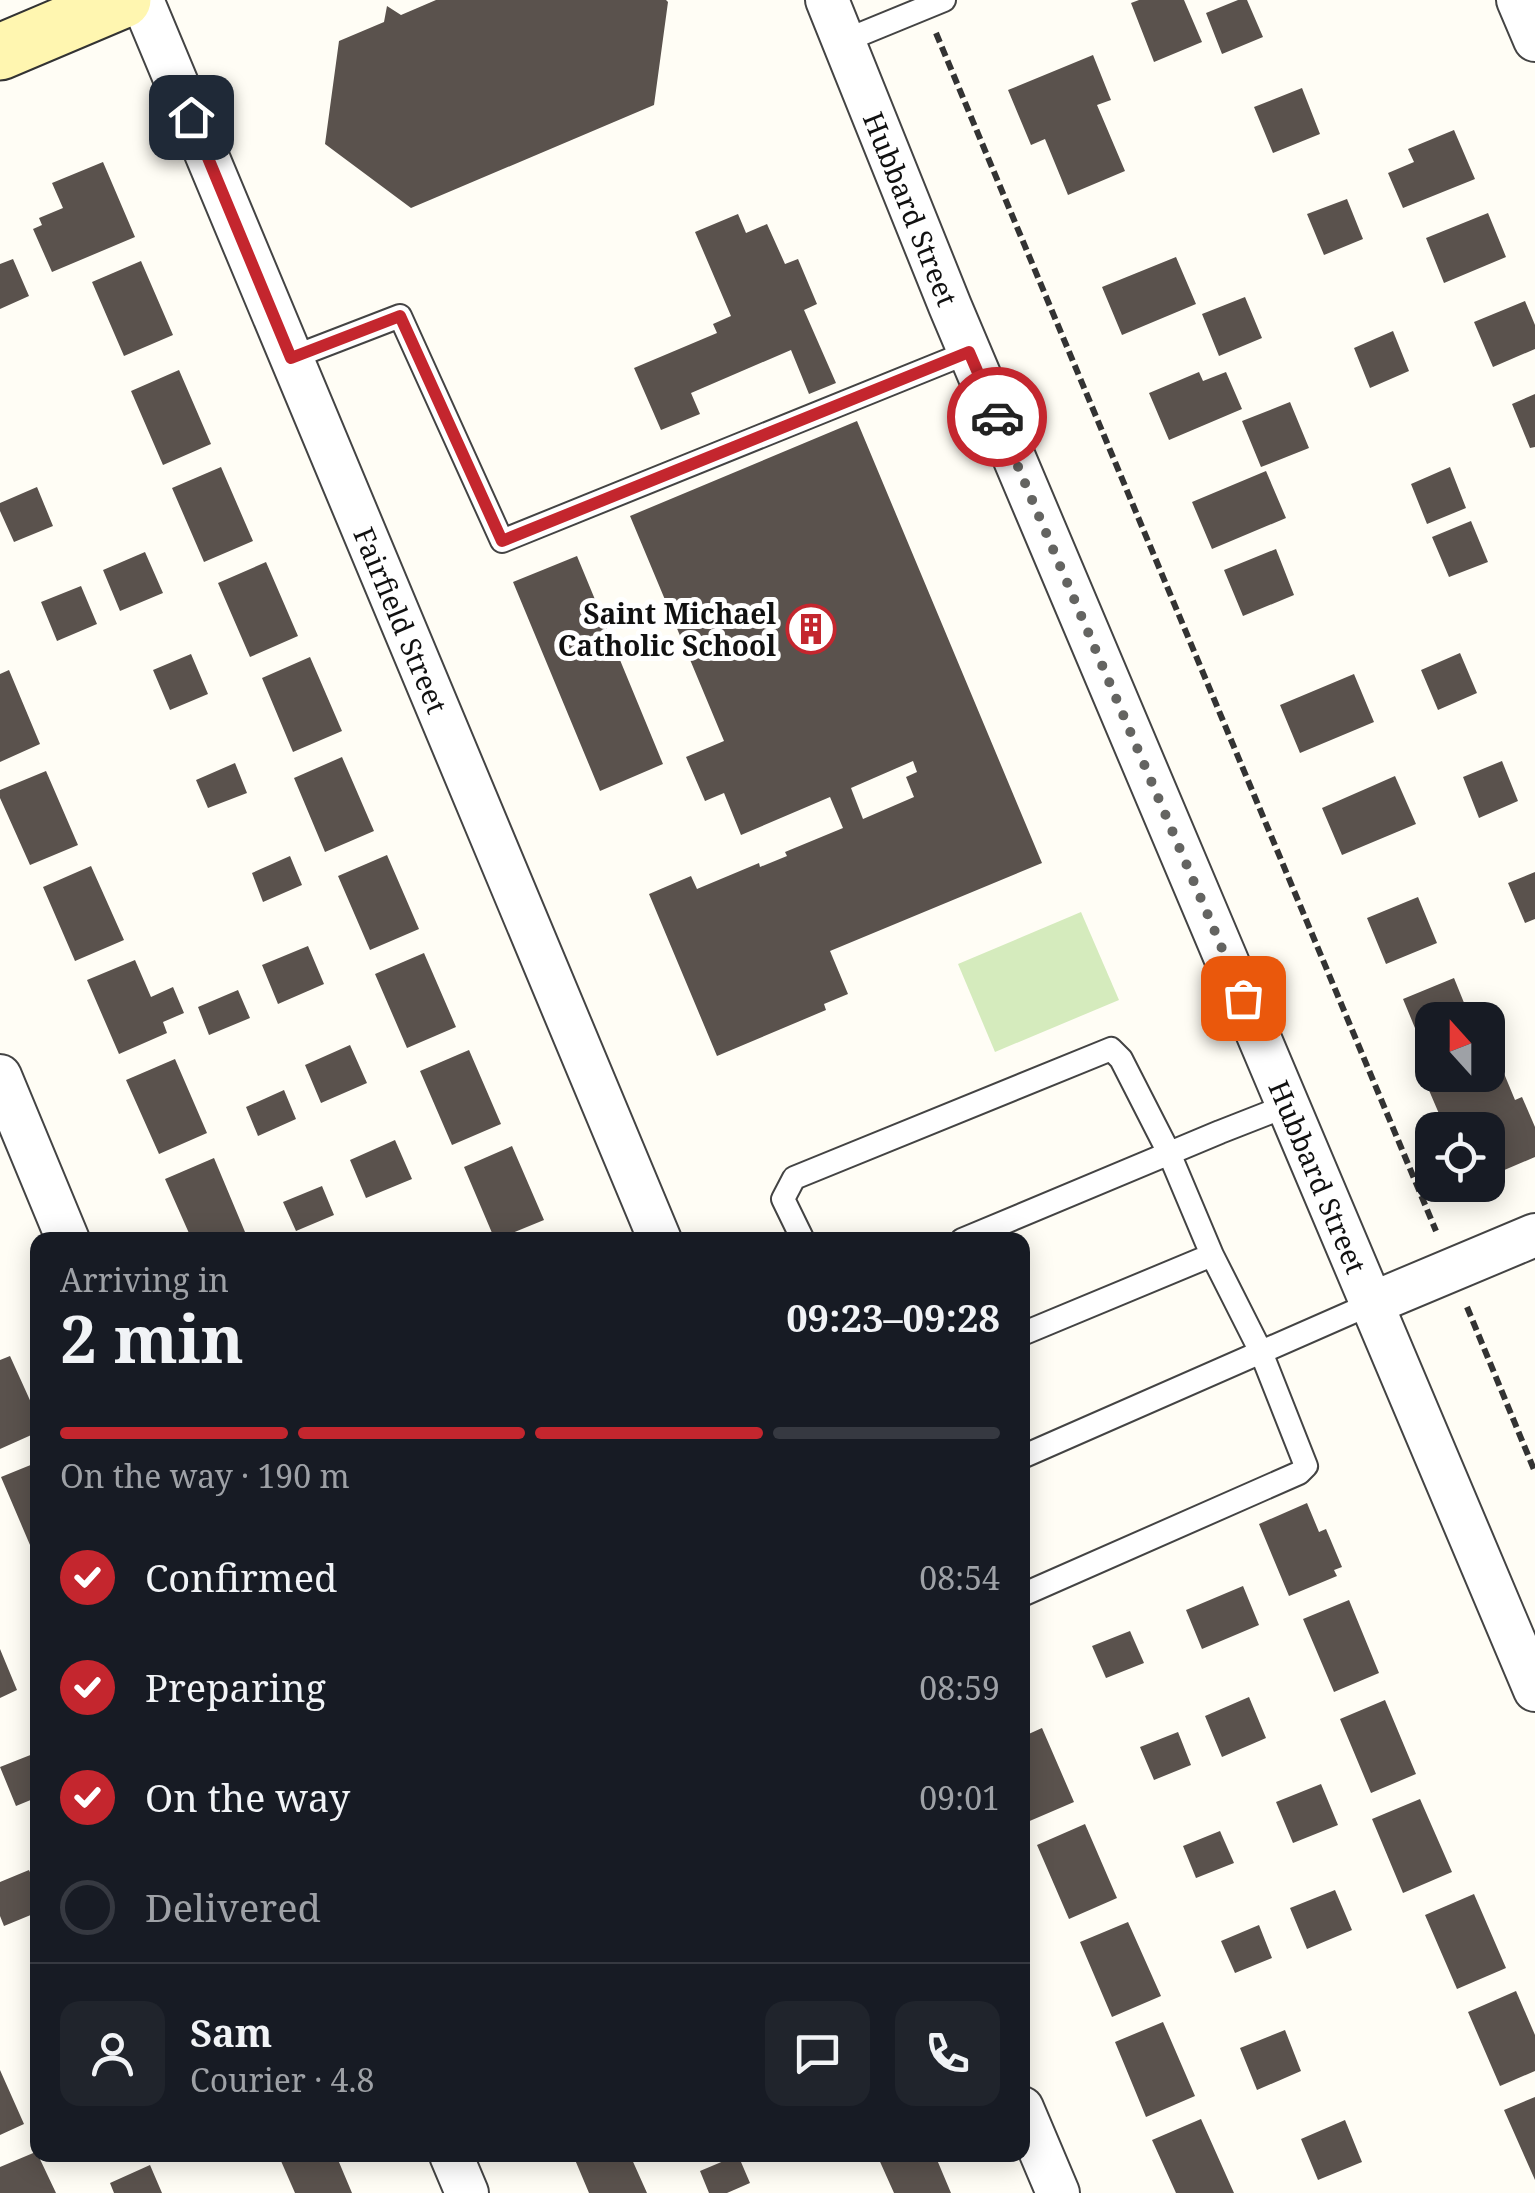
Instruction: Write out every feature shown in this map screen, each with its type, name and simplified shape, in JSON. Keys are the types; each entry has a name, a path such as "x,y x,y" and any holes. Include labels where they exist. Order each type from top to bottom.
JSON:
{"main road":[{"path":"0,52 122,0"}],"street":[{"name":"Fairfield Street","path":"142,0 657,1232"},
{"name":"Hubbard Street","path":"827,0 969,352 1535,1690"},
{"path":"1518,0 1535,40"},
{"path":"0,1076 65,1232"},
{"path":"1373,1304 1535,1235"},
{"path":"1030,2127 1058,2193"},
{"path":"454,2162 467,2193"}],"lane":[{"path":"844,41 935,4"},
{"path":"291,358 400,316 502,541 969,352"},
{"path":"798,1232 784,1199 794,1178 1112,1049 1121,1060 1169,1153 1212,1255 1260,1352 1306,1466 1299,1473 1030,1591"},
{"path":"981,1232 1289,1105"},
{"path":"1030,1331 1212,1255"},
{"path":"1030,1454 1373,1304"}],"path":[{"path":"935,4 1535,1472"}],"green space":[{"path":"1081,912 1119,1000 995,1052 958,964"}],"building":[{"path":"436,0 666,0 654,105 411,208 325,144 339,41 384,22 387,6 401,15"},
{"path":"1184,0 1202,42 1154,62 1131,3"},
{"path":"1247,0 1263,37 1222,54 1206,13"},
{"path":"1093,55 1111,100 1097,105 1125,171 1068,195 1045,139 1031,145 1008,90"},
{"path":"1302,88 1320,134 1273,153 1254,107"},
{"path":"1454,130 1475,179 1403,208 1388,173 1414,162 1408,149"},
{"path":"103,162 135,237 52,272 33,229 42,225 39,218 63,208 52,183"},
{"path":"1347,199 1363,239 1324,255 1307,214"},
{"path":"1488,213 1506,257 1444,283 1426,238"},
{"path":"738,214 746,233 767,224 785,264 798,259 817,304 804,310 836,383 809,394 791,350 691,393 700,414 661,430 634,368 717,333 713,324 731,316 695,232"},
{"path":"1176,257 1196,304 1122,335 1102,287"},
{"path":"13,259 29,296 0,309 0,264"},
{"path":"141,261 173,335 124,356 92,282"},
{"path":"1245,297 1262,338 1219,356 1202,314"},
{"path":"1525,301 1535,325 1535,349 1493,367 1474,322"},
{"path":"1393,331 1409,371 1370,388 1354,348"},
{"path":"179,370 211,444 163,465 131,391"},
{"path":"1199,372 1203,381 1226,372 1242,409 1169,440 1149,393"},
{"path":"1535,394 1535,447 1530,448 1512,404"},
{"path":"1290,402 1309,448 1261,467 1242,421"},
{"name":"Saint Michael Catholic School","path":"857,421 1042,863 830,951 848,994 824,1004 826,1010 717,1056 649,894 691,876 697,889 759,863 760,867 787,856 785,852 843,828 830,797 741,835 724,793 705,801 686,757 724,741 630,516","holes":["913,761 917,772 906,777 914,797 863,819 851,788"]},
{"path":"221,467 253,541 204,562 172,488"},
{"path":"1450,467 1466,508 1427,524 1411,484"},
{"path":"1266,471 1286,518 1212,549 1192,502"},
{"path":"37,487 53,526 14,542 0,503"},
{"path":"1471,521 1488,562 1449,577 1432,537"},
{"path":"1276,549 1294,595 1243,616 1224,570"},
{"path":"145,552 163,593 120,611 103,570"},
{"path":"577,556 663,764 600,791 513,582"},
{"path":"266,562 298,636 250,657 218,583"},
{"path":"81,586 97,624 57,641 41,602"},
{"path":"1460,653 1477,693 1438,710 1421,670"},
{"path":"191,654 208,694 170,710 153,670"},
{"path":"310,657 342,731 293,752 262,678"},
{"path":"9,670 40,744 0,762 0,674"},
{"path":"1354,674 1374,722 1300,753 1280,705"},
{"path":"342,757 374,831 325,852 294,778"},
{"path":"1502,761 1518,801 1479,818 1463,777"},
{"path":"235,763 247,793 208,808 196,780"},
{"path":"46,771 78,845 30,865 0,790"},
{"path":"1395,776 1416,824 1342,855 1322,808"},
{"path":"387,855 419,929 370,950 338,876"},
{"path":"290,856 302,885 263,902 252,873"},
{"path":"91,866 124,940 75,961 43,887"},
{"path":"1535,872 1535,919 1525,923 1508,883"},
{"path":"1418,897 1437,943 1386,964 1367,918"},
{"path":"308,946 324,984 278,1004 262,965"},
{"path":"424,953 456,1027 407,1048 375,974"},
{"path":"135,960 151,997 173,987 184,1013 163,1022 167,1033 119,1054 87,980"},
{"path":"1454,978 1464,1002 1415,1002 1415,1028 1403,999"},
{"path":"238,990 250,1018 209,1035 198,1007"},
{"path":"350,1045 367,1083 321,1103 305,1065"},
{"path":"469,1050 501,1124 452,1145 420,1071"},
{"path":"175,1059 207,1133 159,1154 126,1080"},
{"path":"1505,1076 1515,1100 1522,1097 1535,1127 1535,1157 1505,1170 1505,1112 1438,1112 1430,1092 1505,1092"},
{"path":"284,1090 296,1119 258,1136 246,1107"},
{"path":"395,1140 412,1179 366,1198 350,1160"},
{"path":"512,1146 544,1220 515,1232 492,1232 464,1167"},
{"path":"214,1158 245,1232 188,1232 165,1179"},
{"path":"322,1186 334,1215 296,1231 283,1202"},
{"path":"10,1356 30,1400 30,1436 0,1449 0,1360"},
{"path":"30,1465 30,1545 1,1477"},
{"path":"1307,1503 1319,1532 1326,1529 1342,1567 1334,1570 1337,1576 1289,1596 1259,1524"},
{"path":"1243,1586 1259,1625 1202,1649 1186,1610"},
{"path":"1349,1600 1379,1673 1334,1692 1303,1619"},
{"path":"1130,1631 1144,1663 1106,1678 1092,1646"},
{"path":"0,1649 17,1690 0,1698"},
{"path":"1249,1697 1266,1738 1222,1757 1205,1716"},
{"path":"1385,1700 1416,1774 1371,1793 1340,1719"},
{"path":"1042,1728 1074,1802 1030,1821 1030,1733"},
{"path":"1178,1732 1191,1765 1154,1780 1140,1747"},
{"path":"30,1755 30,1800 16,1806 0,1767"},
{"path":"1321,1784 1338,1825 1293,1843 1276,1802"},
{"path":"1420,1799 1452,1872 1403,1893 1372,1819"},
{"path":"1085,1824 1117,1898 1069,1919 1037,1845"},
{"path":"1220,1831 1234,1863 1196,1878 1183,1846"},
{"path":"29,1870 30,1915 4,1926 0,1916 0,1882"},
{"path":"1335,1890 1352,1930 1307,1949 1290,1908"},
{"path":"1474,1894 1506,1968 1457,1989 1425,1915"},
{"path":"1128,1922 1161,1996 1112,2017 1080,1942"},
{"path":"1259,1925 1272,1958 1235,1973 1221,1941"},
{"path":"1516,1991 1535,2035 1535,2071 1500,2086 1468,2012"},
{"path":"1163,2022 1195,2096 1146,2117 1115,2042"},
{"path":"1285,2030 1301,2071 1257,2090 1240,2048"},
{"path":"0,2070 24,2124 0,2135"},
{"path":"1535,2097 1535,2180 1504,2110"},
{"path":"1201,2119 1234,2193 1176,2193 1152,2140"},
{"path":"1345,2120 1362,2162 1318,2180 1301,2139"},
{"path":"30,2154 30,2162 41,2162 56,2193 0,2193 0,2167"},
{"path":"281,2162 339,2162 352,2193 295,2193"},
{"path":"576,2162 633,2162 647,2193 589,2193"},
{"path":"721,2162 741,2162 750,2183 727,2193 709,2193 700,2171"},
{"path":"880,2162 938,2162 951,2193 894,2193"},
{"path":"150,2165 162,2193 114,2193 110,2183"}],"way so far":[{"path":"997,417 1243,998"}],"place":[{"name":"Saint Michael Catholic School","path":"811,629"}],"route":[{"path":"191,117 291,358 400,316 502,541 969,352 997,417"}]}
